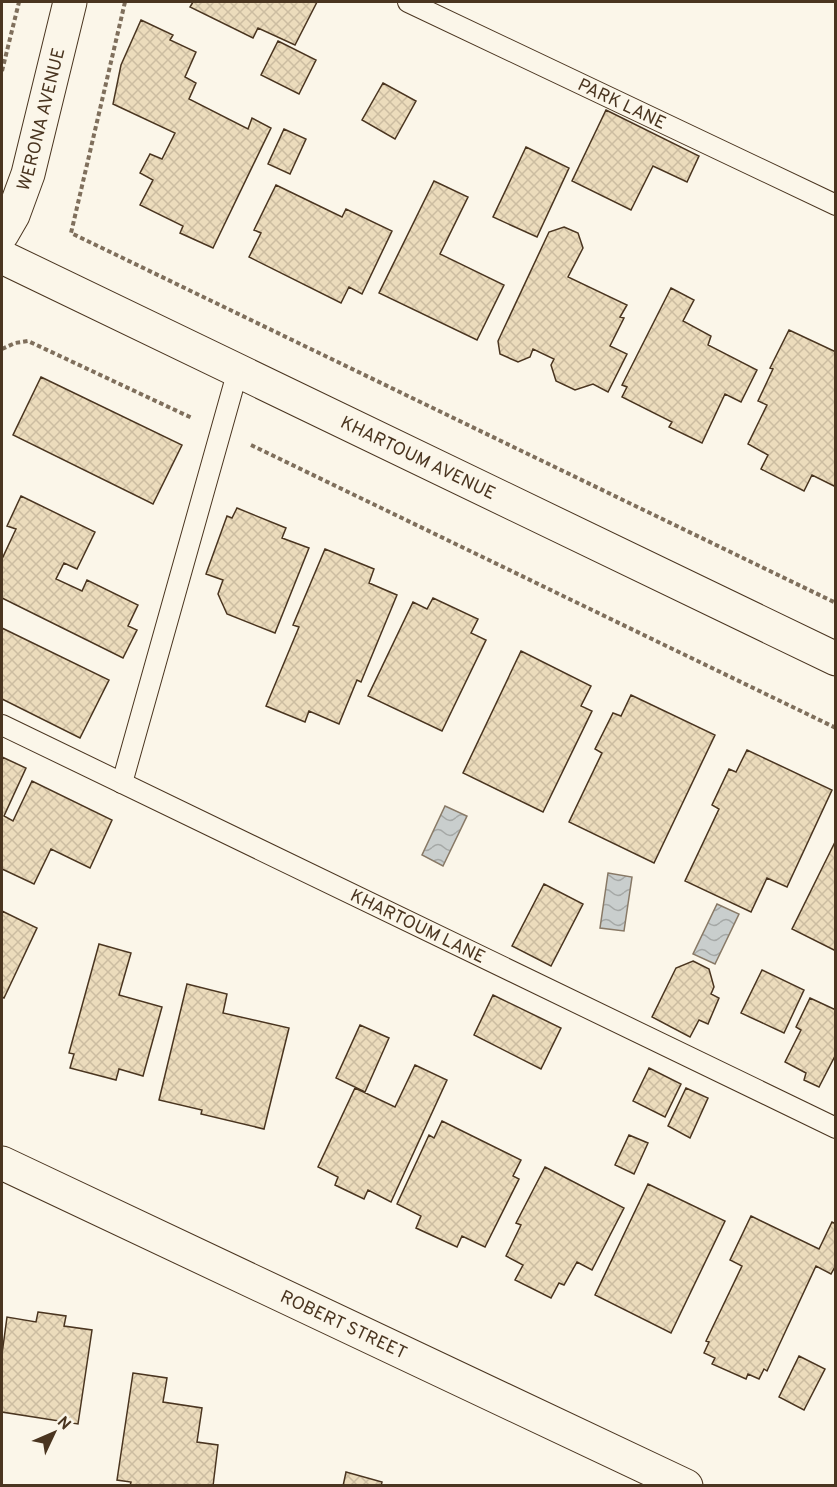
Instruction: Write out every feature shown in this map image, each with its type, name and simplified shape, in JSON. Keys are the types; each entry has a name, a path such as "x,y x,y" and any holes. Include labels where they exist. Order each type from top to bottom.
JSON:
{"street":[{"name":"WERONA AVENUE","path":"2,234 13,214 28,174 70,2"},
{"name":"KHARTOUM AVENUE","path":"2,257 836,659"},
{"name":"ROBERT STREET","path":"2,1163 686,1485"}],"lane":[{"name":"PARK LANE","path":"408,2 836,205"},
{"path":"122,783 238,370"},
{"name":"KHARTOUM LANE","path":"2,725 836,1128"}],"path":[{"path":"2,71 19,2"},
{"path":"125,2 71,233 836,603"},
{"path":"2,349 15,343 28,341 221,431 836,728"}],"water":[{"path":"445,806 467,816 443,866 422,855"},
{"path":"608,873 632,877 624,931 600,928"},
{"path":"717,904 739,914 715,964 693,954"}],"building":[{"path":"193,2 317,2 295,45 258,28 253,38 190,7"},
{"path":"141,20 173,35 170,40 196,52 185,77 196,83 189,99 248,129 252,118 271,128 213,248 180,233 183,226 140,205 153,180 140,173 150,154 162,159 175,133 113,104 121,65"},
{"path":"278,41 316,60 299,94 261,75"},
{"path":"383,83 416,101 395,139 362,120"},
{"path":"606,110 699,156 687,182 653,166 631,210 572,181"},
{"path":"284,129 306,139 290,174 268,164"},
{"path":"526,147 569,168 537,237 493,217"},
{"path":"434,181 468,197 440,254 504,285 477,340 379,293"},
{"path":"276,185 342,217 346,209 392,231 362,294 349,287 341,303 249,257 261,233 254,230"},
{"path":"564,227 578,233 583,248 568,277 627,305 620,317 624,318 610,346 627,354 608,392 593,384 575,390 556,381 551,365 554,359 533,349 530,357 518,362 500,354 498,341 549,232"},
{"path":"671,288 694,300 683,321 711,336 708,345 757,370 741,402 725,394 702,443 669,427 672,422 622,397 627,387 622,385"},
{"path":"789,330 836,352 836,483 834,486 812,475 804,491 761,469 768,455 748,444 767,405 758,401 773,369 770,368"},
{"path":"41,377 182,445 153,504 13,435"},
{"path":"21,496 95,532 77,569 64,563 56,579 82,591 87,580 138,605 128,626 137,630 123,658 2,598 2,559 16,529 7,526"},
{"path":"237,508 286,528 282,538 309,548 275,633 227,614 218,594 223,580 206,574 227,516 232,518"},
{"path":"325,549 374,569 369,583 397,595 361,682 357,680 339,724 309,711 305,722 266,706 299,627 293,625"},
{"path":"433,598 478,619 471,633 486,640 442,731 368,696 413,602 427,609"},
{"path":"2,628 109,680 80,738 2,699"},
{"path":"521,651 591,686 581,706 592,711 543,812 463,773"},
{"path":"631,695 715,735 654,863 569,822 602,753 595,749 613,713 621,716"},
{"path":"747,750 832,790 787,887 767,878 751,912 685,881 719,809 712,805 729,769 736,772"},
{"path":"2,757 26,768 4,816 13,821 32,781 112,820 90,868 51,849 34,884 2,869"},
{"path":"836,840 836,951 792,929"},
{"path":"544,884 583,904 551,966 512,946"},
{"path":"2,911 37,928 4,998 2,997"},
{"path":"99,944 131,953 119,995 162,1007 143,1076 119,1069 116,1080 70,1068 74,1054 69,1053"},
{"path":"693,961 709,969 714,987 711,994 719,998 708,1024 699,1020 690,1037 652,1017 676,968"},
{"path":"762,970 804,990 784,1033 741,1013"},
{"path":"187,984 227,994 223,1013 289,1028 264,1129 201,1114 202,1110 159,1100"},
{"path":"493,995 561,1028 541,1069 474,1035"},
{"path":"810,998 836,1010 836,1054 819,1087 804,1080 806,1073 785,1062 801,1030 796,1027"},
{"path":"360,1025 389,1038 365,1092 336,1078"},
{"path":"415,1065 447,1080 391,1202 368,1190 364,1199 335,1185 338,1177 318,1167 355,1088 395,1107"},
{"path":"649,1068 681,1084 665,1117 633,1101"},
{"path":"686,1088 708,1098 690,1138 668,1126"},
{"path":"442,1121 521,1160 513,1176 519,1179 485,1247 462,1236 457,1247 416,1228 421,1216 397,1204 429,1135 434,1138"},
{"path":"629,1135 648,1143 634,1174 615,1165"},
{"path":"545,1167 624,1208 592,1270 577,1262 564,1285 559,1283 551,1298 515,1280 523,1265 506,1256 521,1225 516,1223"},
{"path":"648,1184 725,1221 671,1333 595,1295"},
{"path":"751,1216 819,1249 832,1222 836,1224 836,1265 831,1274 816,1266 767,1371 764,1369 759,1379 748,1374 746,1379 712,1364 715,1358 704,1353 709,1342 706,1341 742,1266 730,1260"},
{"path":"38,1312 66,1316 64,1326 92,1330 78,1424 2,1412 2,1354 7,1317 36,1322"},
{"path":"799,1356 825,1369 804,1410 779,1397"},
{"path":"133,1373 167,1378 163,1402 202,1408 197,1442 218,1445 213,1486 130,1486 131,1482 117,1480"},
{"path":"346,1472 382,1482 381,1486 343,1486"}]}
